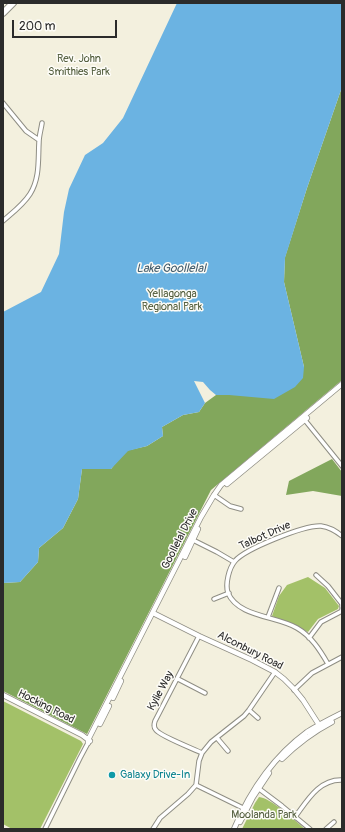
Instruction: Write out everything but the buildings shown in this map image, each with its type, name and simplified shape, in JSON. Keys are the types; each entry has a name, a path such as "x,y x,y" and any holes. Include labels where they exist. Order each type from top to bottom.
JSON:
{"highway":[{"path":"3,13 13,3"}],"street":[{"path":"3,103 26,131 39,140"},
{"path":"3,112 7,109"},
{"path":"3,221 23,204 30,194 38,176 39,140 42,123"},
{"name":"Goollelal Drive","path":"45,829 215,496 224,486 342,384"},
{"name":"Goollelal Drive","path":"303,419 342,388"},
{"path":"303,419 342,466"},
{"path":"215,496 230,506 241,509"},
{"name":"Talbot Drive","path":"229,593 227,586 229,572 234,562 242,555 289,534 317,526 330,528 337,531 342,536"},
{"path":"192,539 234,562"},
{"path":"309,638 321,622 342,611 342,604 328,586 316,575"},
{"path":"268,617 279,588"},
{"path":"214,599 229,593 237,605 242,608 252,613 296,627 313,642 322,653 328,664"},
{"name":"Alconbury Road","path":"154,615 198,637 252,660 284,679 294,690 319,727"},
{"name":"Kylie Way","path":"198,637 178,679 155,721 154,727 157,732 166,737 202,753"},
{"path":"294,690 312,673 342,657"},
{"path":"153,829 160,818 188,794 196,785 202,753 211,742 244,716 274,673"},
{"path":"178,679 205,693"},
{"name":"Hocking Road","path":"3,695 90,740"},
{"path":"249,710 258,718"},
{"path":"234,829 244,809 269,768 298,739 342,713"},
{"path":"319,727 342,716"},
{"path":"217,738 228,751"},
{"path":"295,817 322,785 328,782 342,780"},
{"path":"196,785 244,809"},
{"path":"257,787 310,829"},
{"path":"237,829 244,809"},
{"path":"326,829 334,822"}],"green space":[{"path":"342,87 342,380 211,490 87,734 3,691 3,583 20,582 38,562 39,548 63,528 78,499 82,469 111,469 125,451 147,446 163,436 162,427 183,415 199,412 205,403 216,395 229,395 304,367 284,282 285,257"},
{"path":"332,459 342,472 342,496 313,491 286,495 289,481"},
{"path":"308,577 325,588 339,606 338,609 318,619 308,632 272,616 279,596 287,585"},
{"path":"3,701 81,741 83,744 40,829 12,829 3,824"},
{"name":"Moolanda Park","path":"259,797 264,798 276,805 305,829 242,829"}],"water":[{"name":"Lake Goollelal","path":"177,3 342,3 342,87 307,188 285,258 284,282 304,367 303,378 295,387 274,399 216,395 203,382 194,381 205,403 199,412 183,415 162,427 163,436 147,446 128,451 111,469 82,469 78,499 63,528 39,548 38,562 20,582 3,583 3,312 41,292 59,254 64,212 69,189 85,155 103,143 123,118"}],"place":[{"name":"Galaxy Drive-In","path":"112,775"}],"park label":[{"name":"Rev. John Smithies Park","path":"79,65"},
{"name":"Yellagonga Regional Park","path":"172,300"}]}
